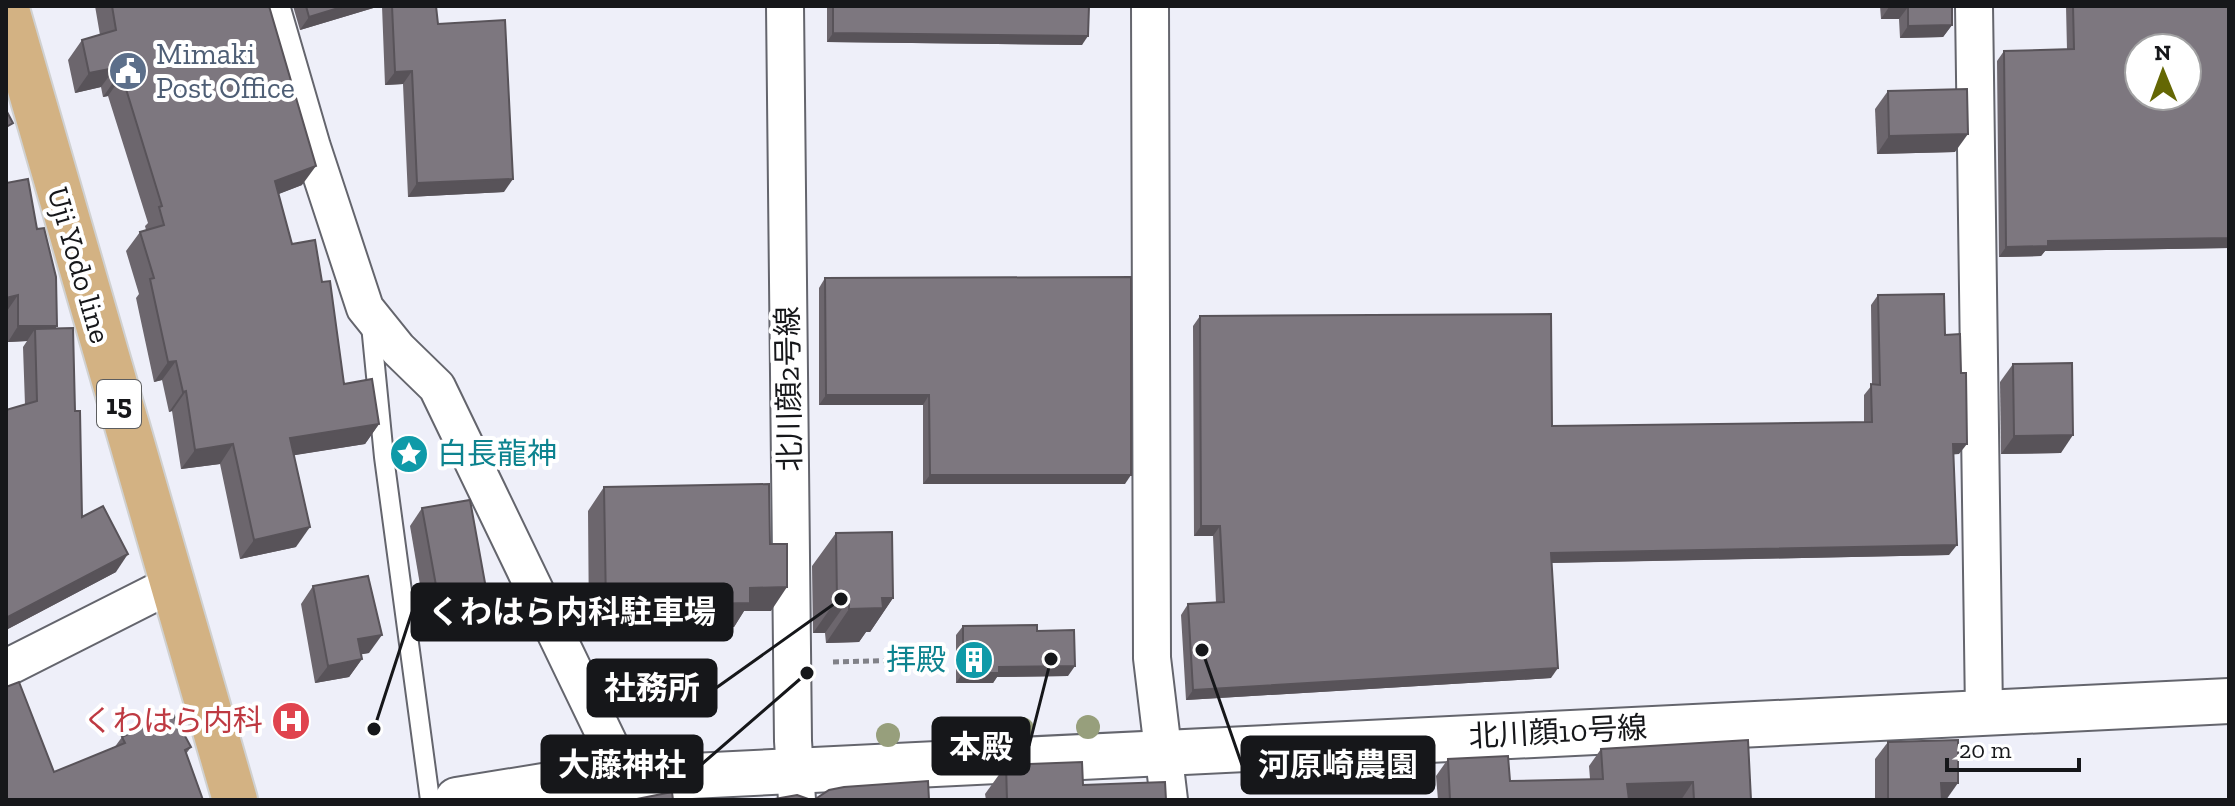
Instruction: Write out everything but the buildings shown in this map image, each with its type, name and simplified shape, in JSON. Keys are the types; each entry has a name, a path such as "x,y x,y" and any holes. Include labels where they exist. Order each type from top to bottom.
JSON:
{"main road":[{"name":"Uji Yodo line","path":"7,11 115,394 174,583 235,800"}],"street":[{"path":"271,6 312,147 365,308 398,349 437,387 626,779"},
{"name":"北川顔2号線","path":"785,6 795,786"},
{"path":"1150,6 1152,658 1169,800"},
{"path":"1974,6 1984,712"},
{"path":"6,668 174,583"},
{"name":"北川顔10号線","path":"457,800 568,782 626,779 795,786 1165,752 2229,701"}],"lane":[{"path":"370,315 384,457 430,800"}],"path":[{"path":"792,663 944,659"}],"place":[{"name":"Mimaki Post Office","path":"128,71"},
{"name":"白長龍神","path":"409,454"},
{"name":"社務所","path":"841,599"},
{"name":"河原崎農園","path":"1202,650"},
{"name":"本殿","path":"1051,659"},
{"name":"拝殿","path":"974,660"},
{"name":"大藤神社","path":"807,673"},
{"name":"くわはら内科","path":"291,721"},
{"name":"くわはら内科駐車場","path":"374,729"}]}
